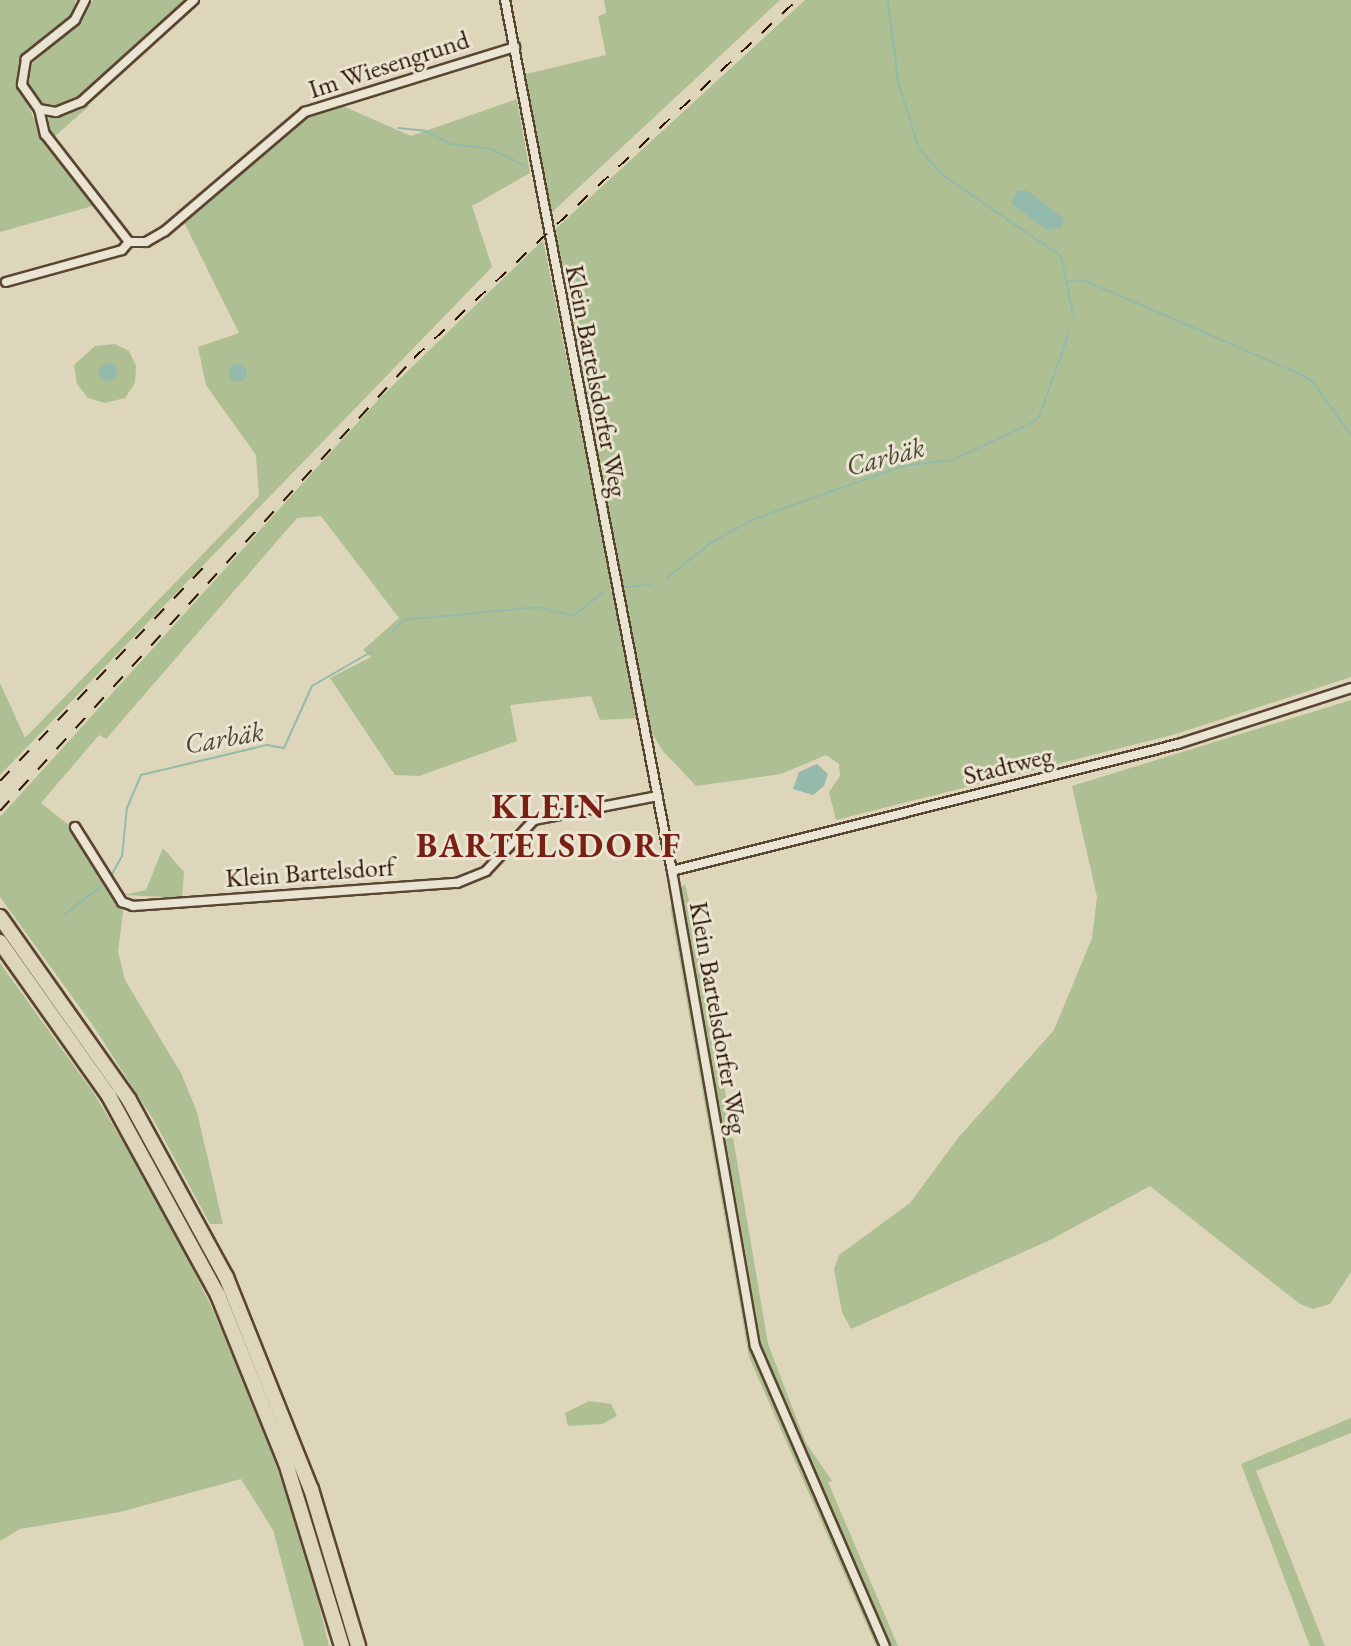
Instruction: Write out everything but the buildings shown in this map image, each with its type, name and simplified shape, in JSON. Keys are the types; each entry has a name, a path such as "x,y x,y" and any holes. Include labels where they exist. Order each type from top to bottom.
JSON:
{"highway":[{"path":"0,917 129,1100 226,1277 292,1436 358,1646"},
{"path":"0,942 109,1096 218,1295 286,1463 342,1646"}],"street":[{"path":"83,0 80,11 26,59 22,85 39,109 45,134 129,242"},
{"path":"39,109 56,112 81,102 194,0"},
{"name":"Klein Bartelsdorfer Weg","path":"505,0 534,172 672,871 755,1346 885,1646"},
{"name":"Im Wiesengrund","path":"6,282 122,250 129,242 146,242 165,231 305,112 515,47"},
{"name":"Stadtweg","path":"672,871 1178,744 1351,688"},
{"name":"Klein Bartelsdorf","path":"75,827 122,902 133,906 457,883 486,871 534,820 658,796"}],"shaded area":[{"path":"0,0 76,0 70,21 24,56 17,82 41,133 96,205 0,232"},
{"path":"93,0 191,0 83,96 63,106 44,104 29,88 29,67 84,16"},
{"path":"604,0 780,0 548,216 522,75 606,55 598,16 606,13"},
{"path":"805,0 1351,0 1351,677 1176,734 836,820 829,792 840,776 839,764 826,755 781,774 696,786 663,751 646,724 549,235"},
{"path":"517,99 530,173 472,206 492,267 0,775 0,683 25,738 259,496 256,455 206,385 198,347 239,333 183,220 307,115 336,103 411,136"},
{"path":"84,103 89,106 53,138 45,127 47,119"},
{"path":"1017,190 1028,191 1063,218 1062,228 1045,229 1012,204"},
{"path":"543,240 639,718 600,720 591,696 510,705 517,741 419,776 395,775 330,678 371,657 363,650 399,618 321,516 297,518 106,739 99,735 41,803 75,830 124,905 118,951 125,980 181,1073 197,1112 223,1224 210,1224 156,1124 94,1027 0,897 0,817 379,399"},
{"path":"115,344 129,351 136,366 135,383 125,398 105,403 88,398 77,384 74,365 95,346"},
{"path":"104,363 112,363 117,372 115,379 104,381 99,376 99,368"},
{"path":"234,364 242,364 247,373 245,380 234,382 229,377 229,369"},
{"path":"1351,700 1351,1272 1330,1304 1313,1309 1300,1304 1150,1186 1050,1240 851,1329 842,1312 834,1269 839,1255 910,1203 958,1138 1054,1030 1092,938 1097,897 1072,786"},
{"path":"817,764 828,774 824,786 813,795 793,789 799,772"},
{"path":"163,848 184,872 182,898 124,895 146,890"},
{"path":"685,884 703,961 768,1344 806,1443 832,1481 828,1482 898,1646 876,1646 749,1357 670,906 682,903 680,888"},
{"path":"0,963 93,1092 160,1203 214,1312 265,1431 310,1566 329,1646 304,1646 273,1530 241,1479 120,1512 20,1529 0,1541"},
{"path":"589,1401 611,1404 617,1416 602,1424 568,1426 565,1413"},
{"path":"1351,1418 1351,1433 1256,1471 1325,1646 1310,1646 1241,1464"}],"waterway":[{"name":"Carbäk","path":"888,0 898,82 919,149 944,176 1061,256 1074,318"},
{"path":"398,128 425,131 450,144 491,149 526,166"},
{"path":"1069,281 1086,281 1300,374 1313,382 1351,435"},
{"name":"Carbäk","path":"667,578 712,542 754,519 903,466 952,460 1032,423 1040,415 1068,335"},
{"name":"Carbäk","path":"625,587 652,584"},
{"name":"Carbäk","path":"392,633 403,620 538,607 573,616 604,592"},
{"name":"Carbäk","path":"112,874 122,856 127,808 141,775 267,745 284,748 312,686 371,652"},
{"name":"Carbäk","path":"64,915 100,887"}],"railway":[{"path":"0,811 414,358 797,0"},
{"path":"0,781 207,564"}],"district":[{"name":"KLEIN BARTELSDORF","path":"549,826"}]}
